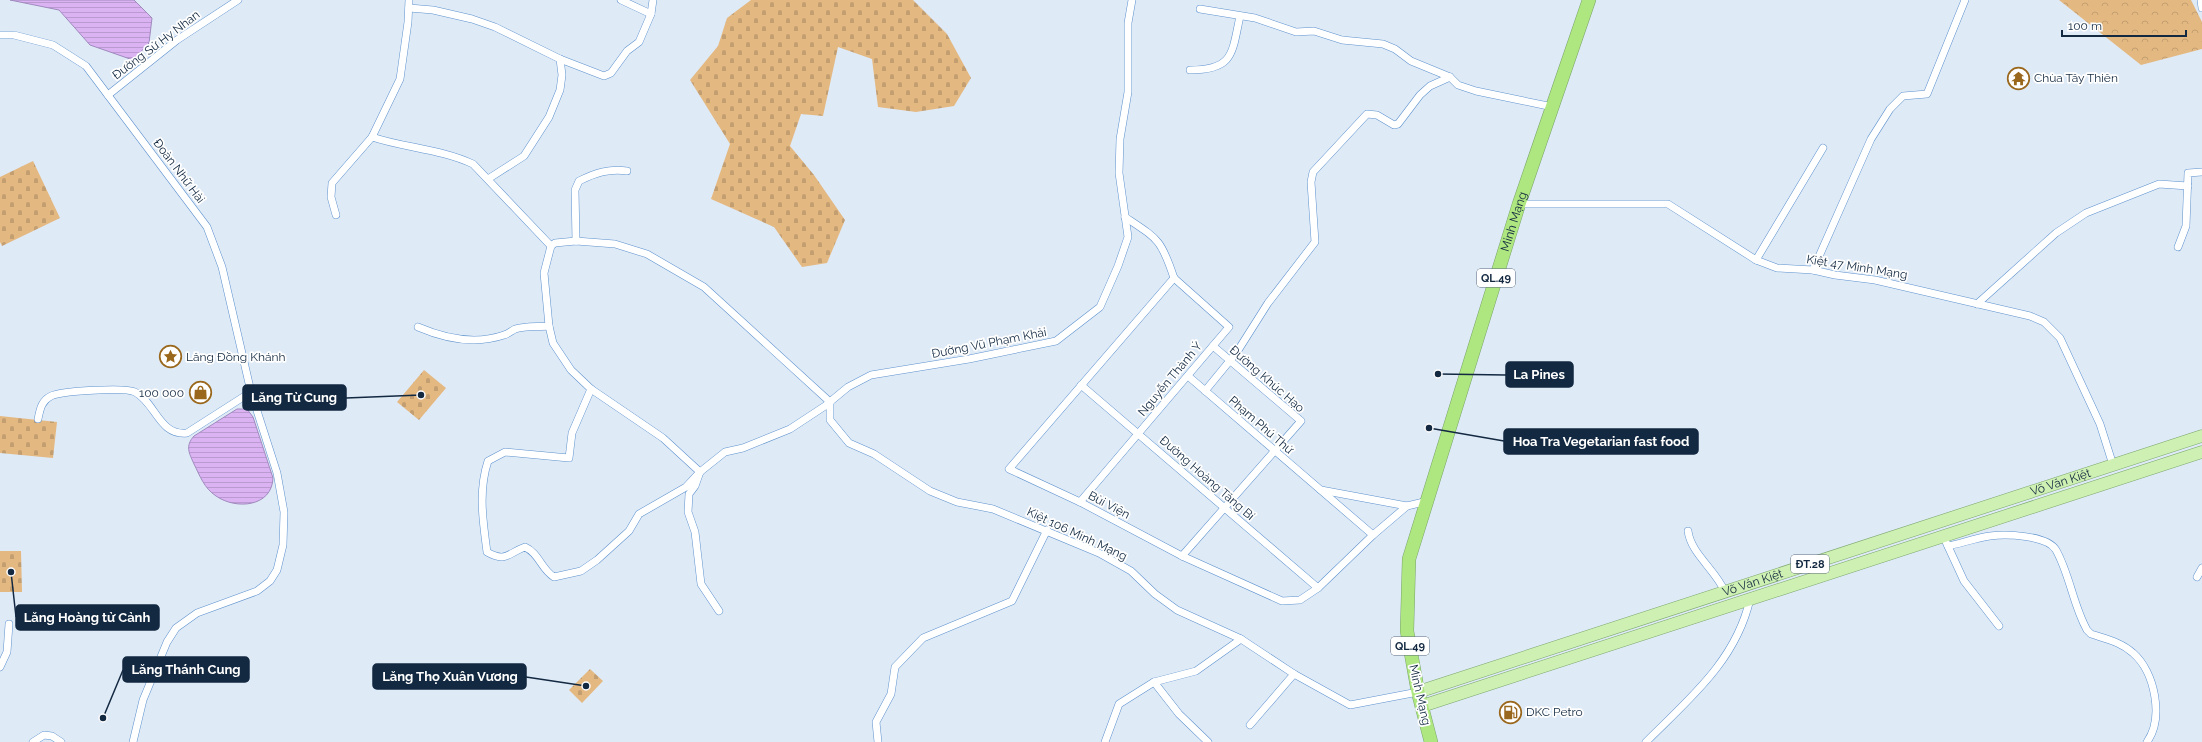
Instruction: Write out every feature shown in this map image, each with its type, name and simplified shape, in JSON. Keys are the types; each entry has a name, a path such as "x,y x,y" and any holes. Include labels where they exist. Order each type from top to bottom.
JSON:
{"highway":[{"name":"Minh Mạng","path":"1431,742 1418,692 1407,631 1409,559 1428,502 1519,204 1589,0"}],"main road":[{"name":"Võ Văn Kiệt","path":"1418,692 2202,436"},
{"name":"Võ Văn Kiệt","path":"1422,706 1750,599 1946,541 2047,503 2202,452"},
{"path":"2043,488 2047,503"},
{"path":"1659,613 1664,627"}],"street":[{"path":"226,8 227,0"},
{"name":"Đường Sử Hy Nhan","path":"108,95 177,40 238,0"},
{"path":"336,215 331,197 332,183 372,137 400,79 409,0"},
{"path":"621,0 650,14"},
{"path":"409,8 433,10 472,19 495,27 560,59 604,76 607,75 627,51 639,42 650,14 653,0"},
{"name":"Đường Vũ Phạm Khải","path":"591,389 572,433 568,458 505,452 488,462 484,475 482,513 488,552 503,558 525,547 532,550 547,573 554,578 581,571 597,560 629,531 640,514 686,487 700,472 725,452 743,448 790,429 830,402 848,387 871,375 969,359 1056,341 1100,307 1118,266 1128,237 1119,173 1120,139 1128,92 1128,23 1132,0"},
{"path":"1813,270 1871,139 1890,109 1903,96 1927,94 1965,0"},
{"path":"2202,0 2202,8"},
{"path":"1200,9 1255,18 1296,32 1314,31 1342,40 1383,44 1395,49 1411,61 1450,77 1458,85 1468,89 1553,107"},
{"path":"1190,70 1211,70 1226,61 1232,49 1240,16"},
{"name":"Đoàn Nhữ Hài","path":"0,35 14,35 53,45 86,66 207,227 222,267 251,392 277,473 284,512 283,546 277,570 270,582 257,591 197,614 176,628 167,642 143,700 133,742"},
{"path":"488,178 505,170 524,156 549,117 560,90 562,75 560,59"},
{"path":"1204,391 1230,361 1268,303 1315,242 1311,182 1313,172 1367,114 1378,115 1394,125 1398,124 1420,95 1430,86 1450,77"},
{"path":"372,137 395,144 459,158 473,164 488,178 551,246"},
{"path":"1756,260 1823,148"},
{"path":"576,240 575,190 579,181 591,175 616,169 627,171"},
{"path":"2178,247 2186,226 2188,173 2202,172"},
{"path":"1977,304 2056,233 2086,213 2160,184 2188,186"},
{"name":"Kiệt 47 Minh Mạng","path":"1519,204 1668,204 1756,260 1777,268 1813,270 1906,286 2030,316 2044,322 2060,338 2100,424 2113,465"},
{"path":"1125,217 1158,240 1166,252 1174,278"},
{"path":"719,611 701,584 696,538 688,512 689,494 695,486 700,472 663,438 591,389 570,370 553,343 548,326 544,273 551,246 555,243 576,240 615,244 647,254 704,287 830,402"},
{"name":"Nguyễn Thành Ý","path":"1080,502 1230,327 1174,278"},
{"name":"Bùi Viện","path":"1174,278 1009,469 1080,502 1182,556 1282,601 1300,600 1318,588 1373,535 1407,506"},
{"path":"418,327 440,336 466,340 489,340 506,335 515,329 548,326"},
{"name":"Đường Khúc Hạo","path":"1182,556 1301,421 1213,346"},
{"name":"Phạm Phú Thứ","path":"1188,376 1373,535"},
{"name":"Đường Hoàng Tăng Bí","path":"1081,385 1318,588"},
{"path":"38,419 41,404 50,396 64,393 121,388 135,392 153,409 169,430 178,434 187,434 251,392"},
{"name":"Kiệt 106 Minh Mạng","path":"830,402 830,420 849,443 874,454 930,492 957,502 993,509 1047,530 1099,553 1124,567 1176,610 1241,639 1294,674 1350,705 1418,692"},
{"name":"Phạm Phú Thứ","path":"1321,490 1407,506 1428,502"},
{"path":"878,742 876,722 891,694 895,667 922,638 1012,601 1047,530"},
{"path":"1688,531 1690,543 1722,583 1725,592"},
{"path":"1999,626 1964,580 1946,541 2010,535 2039,540 2053,546 2062,563 2082,622 2087,630 2091,634 2124,646 2134,654 2148,677 2156,701 2154,727 2147,742"},
{"path":"2196,577 2202,568"},
{"path":"1646,742 1697,693 1716,670 1740,632 1750,599"},
{"path":"0,667 7,652 8,624"},
{"path":"1105,742 1119,704 1154,682 1196,671 1241,639"},
{"path":"1250,725 1294,674"},
{"path":"1154,682 1179,714 1208,742"},
{"path":"33,742 44,735 52,736 60,742"}],"green space":[{"path":"751,0 913,0 947,34 971,78 954,106 916,112 878,107 872,59 838,47 823,116 801,114 790,146 814,175 845,220 827,263 802,267 774,227 711,199 730,144 690,80 718,46 727,18"},
{"path":"2059,0 2191,0 2202,22 2202,49 2141,65"},
{"path":"33,161 60,218 2,246 0,242 0,177"},
{"path":"424,370 446,388 419,420 397,402"},
{"path":"0,416 57,422 53,458 0,453"},
{"path":"0,551 21,551 22,592 0,592"},
{"path":"590,669 603,681 582,703 569,690"}],"shaded area":[{"path":"10,0 134,0 152,18 149,43 133,60 90,45 59,10"},
{"path":"237,409 247,409 253,417 273,478 271,488 266,495 260,500 243,504 224,500 216,496 208,489 198,473 189,450 191,440 194,436"}],"place":[{"name":"Chùa Tây Thiên","path":"2018,78"},
{"name":"Lăng Đồng Khánh","path":"170,357"},
{"name":"La Pines","path":"1438,374"},
{"name":"100 000","path":"200,393"},
{"name":"Lăng Từ Cung","path":"421,395"},
{"name":"Hoa Tra Vegetarian fast food","path":"1429,428"},
{"name":"Lăng Hoàng tử Cảnh","path":"11,572"},
{"name":"Lăng Thọ Xuân Vương","path":"586,686"},
{"name":"DKC Petro","path":"1511,712"},
{"name":"Lăng Thánh Cung","path":"103,718"}]}
